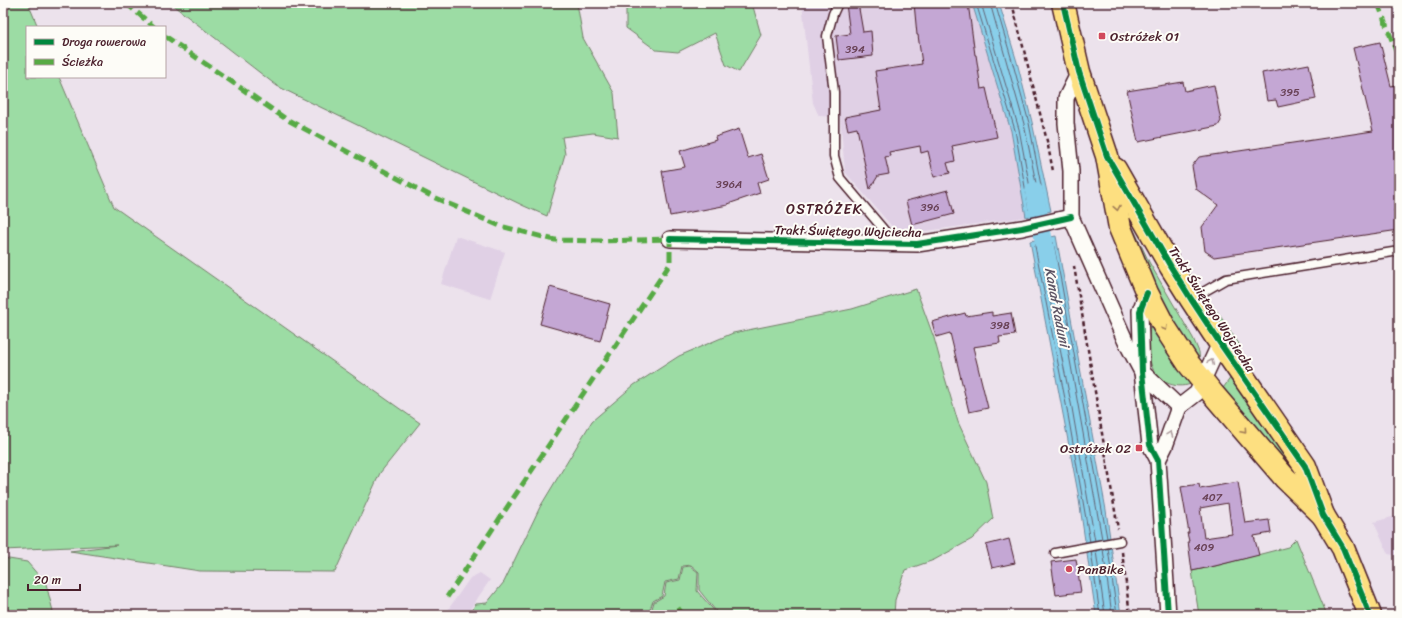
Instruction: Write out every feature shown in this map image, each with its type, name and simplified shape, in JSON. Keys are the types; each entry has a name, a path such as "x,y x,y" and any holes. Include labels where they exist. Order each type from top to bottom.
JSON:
{"main road":[{"name":"Trakt Świętego Wojciecha","path":"1063,3 1079,72 1107,156 1120,228 1147,293 1164,326 1188,363 1285,478 1323,515"},
{"name":"Trakt Świętego Wojciecha","path":"1107,156 1191,299 1305,466 1323,515 1343,548 1370,615"}],"street":[{"path":"1079,72 1066,98 1066,123 1071,171 1064,219 1142,372 1180,407 1158,460"},
{"name":"Trakt Świętego Wojciecha","path":"670,239 917,244 1022,228 1064,219"},
{"path":"1147,293 1140,311 1142,372 1150,445 1158,460 1168,615"},
{"name":"Trakt Świętego Wojciecha","path":"1180,407 1198,393 1220,343"}],"lane":[{"path":"838,3 833,14 827,36 834,92 834,156 840,178 895,243"},
{"path":"1191,299 1226,279 1399,252"},
{"path":"1054,553 1116,542"}],"path":[{"path":"1012,3 1047,141 1053,172"},
{"path":"1072,259 1116,542 1130,615"}],"shaded area":[{"path":"802,3 972,3 1011,131 1026,217 912,233 895,230 845,172 840,117 819,116 813,103"},
{"path":"456,236 505,252 490,299 441,284"},
{"path":"1399,515 1399,556 1388,554 1374,522"},
{"path":"480,573 490,580 466,615 445,614 470,578"}],"green space":[{"path":"3,3 28,3 38,26 26,26 26,78 59,78 114,207 420,423 380,473 335,572 200,571 70,551 117,545 3,550"},
{"path":"170,3 577,3 583,38 614,93 618,137 593,133 562,137 565,154 547,216 277,86"},
{"path":"626,3 752,3 761,35 739,72 726,65 715,33 678,52 656,50 626,28"},
{"path":"1121,202 1149,262 1193,338 1199,352 1200,365 1149,280"},
{"path":"916,289 934,338 958,422 986,482 993,519 972,539 934,560 905,570 895,600 894,615 719,615 699,590 699,572 691,565 682,566 679,579 665,582 662,596 653,601 648,615 468,615 476,604 487,603 504,582 540,507 592,421 634,385 679,356 733,333 852,309"},
{"path":"1216,310 1241,347 1237,352 1214,317"},
{"path":"1150,326 1191,384 1178,386 1166,383 1153,370 1149,354"},
{"path":"1231,377 1311,493 1221,391"},
{"path":"1296,539 1327,615 1199,615 1192,571 1288,547"},
{"path":"3,558 27,562 46,584 54,615 3,615"},
{"path":"690,566 698,572 697,591 718,615 650,615 654,602 664,596 666,583 680,580 683,567"}],"water":[{"path":"972,3 999,3 1017,62 1032,122 1051,211 1026,217 1011,131"},
{"path":"1056,236 1106,510 1121,615 1096,615 1078,493 1030,241"}],"building":[{"path":"858,3 863,32 871,31 873,56 839,60 836,36 850,34 846,4"},
{"path":"914,3 968,3 981,89 986,88 997,137 952,146 955,161 947,163 950,173 934,177 928,151 921,153 920,146 889,152 890,156 885,157 889,174 878,176 870,189 857,128 848,130 845,117 881,110 875,71 922,64"},
{"path":"1380,42 1391,86 1397,85 1399,93 1399,209 1394,210 1399,230 1214,257 1205,251 1202,227 1218,205 1196,189 1192,166 1199,157 1373,131 1353,48"},
{"path":"1309,64 1316,99 1278,107 1276,100 1267,101 1262,73"},
{"path":"1183,82 1185,91 1214,85 1221,121 1218,126 1138,142 1127,91"},
{"path":"739,129 748,158 761,154 769,179 757,183 760,193 728,205 670,216 662,171 685,167 680,151 716,140 715,137"},
{"path":"948,190 954,214 912,225 906,201"},
{"path":"550,287 610,304 600,341 540,324"},
{"path":"992,312 992,316 1011,313 1015,335 999,337 1000,343 973,347 988,408 969,412 950,333 936,337 932,322 965,313 966,316"},
{"path":"1238,482 1245,523 1269,520 1271,533 1254,536 1259,555 1192,571 1187,533 1189,533 1181,487 1199,484 1200,489","holes":["1228,503 1232,534 1204,538 1200,508"]},
{"path":"1009,539 1015,563 992,568 986,545"},
{"path":"1076,559 1081,592 1056,595 1051,562"}],"waterway":[{"name":"Kanał Raduni","path":"1034,191 1048,262"}],"marked path":[{"path":"126,3 153,26"},
{"path":"1378,3 1399,59"},
{"path":"166,37 286,119 433,197 500,226 555,240 602,241 670,239 670,264 447,597"},
{"path":"678,608 683,615"}],"cycle path":[{"path":"1063,3 1079,72 1107,156 1191,299 1305,466 1323,515 1343,548 1370,615"},
{"path":"670,239 917,244 1022,228 1071,217"},
{"path":"1147,293 1140,311 1142,372 1150,445 1158,460 1168,615"}],"place":[{"name":"Ostróżek 01","path":"1102,36"},
{"name":"Ostróżek 02","path":"1139,448"},
{"name":"PanBike","path":"1069,569"}],"district":[{"name":"OSTRÓŻEK","path":"824,209"}]}
